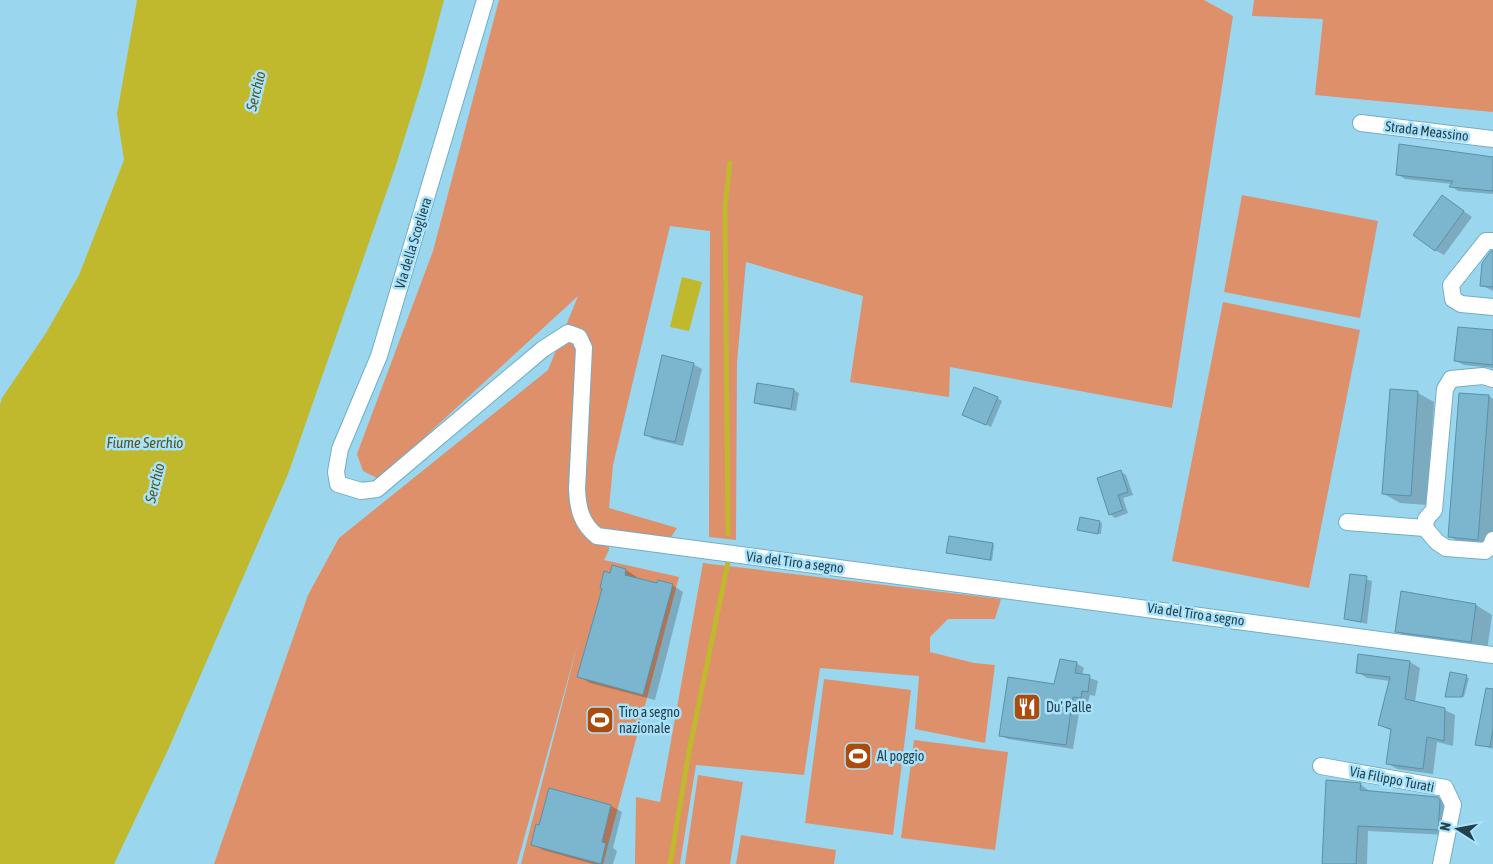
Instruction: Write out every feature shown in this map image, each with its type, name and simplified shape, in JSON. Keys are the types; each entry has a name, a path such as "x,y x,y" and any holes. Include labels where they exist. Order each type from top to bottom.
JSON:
{"street":[{"name":"Via della Scogliera","path":"338,484 336,472 340,449 379,356 485,0"},
{"name":"Strada Meassino","path":"1361,123 1493,139"},
{"path":"1489,241 1451,285 1453,299 1462,304 1493,307"},
{"name":"Via del Tiro a segno","path":"338,484 361,491 377,489 543,349 568,333 579,337 584,348 576,490 578,507 587,528 597,536 1493,655"},
{"path":"1425,528 1426,519 1434,510 1445,389 1452,379 1484,376 1493,379"},
{"path":"1347,522 1425,528 1437,542 1446,548 1485,551 1491,546 1493,540"},
{"name":"Via Filippo Turati","path":"1321,766 1445,788 1453,805 1441,864"}],"shaded area":[{"path":"499,0 1204,0 1233,16 1172,408 950,367 949,397 850,382 863,296 746,262 737,362 736,540 709,537 710,231 670,226 613,465 609,508 677,528 670,539 609,530 609,550 604,560 679,577 603,864 521,864 579,639 517,864 214,864 308,595 339,538 548,370 578,296 379,479 363,471 357,454 433,251"},
{"path":"1254,0 1493,0 1493,112 1315,95 1323,19 1252,16"},
{"path":"1242,195 1378,221 1360,318 1224,292"},
{"path":"1223,302 1360,330 1309,588 1172,561"},
{"path":"703,563 1001,599 995,619 948,619 930,637 930,652 974,663 995,665 985,743 915,729 919,676 820,668 804,775 696,765 680,864 635,864 636,797 660,802"},
{"path":"824,679 911,690 893,835 805,823"},
{"path":"914,740 1008,752 995,850 901,838"},
{"path":"698,775 743,782 730,864 685,864"},
{"path":"741,835 836,850 834,864 736,864"}],"water":[{"name":"Fiume Serchio","path":"137,0 444,0 423,79 395,168 288,474 168,750 114,864 0,864 0,405 2,398 46,333 79,275 124,160 117,114"},
{"path":"682,277 702,282 689,331 670,327"}],"building":[{"path":"1399,144 1493,157 1493,191 1449,187 1453,181 1396,175"},
{"path":"1442,195 1464,211 1435,251 1413,235"},
{"path":"1493,251 1493,287 1480,286 1482,263"},
{"path":"1458,327 1493,330 1493,365 1454,361"},
{"path":"662,355 694,363 675,442 644,435"},
{"path":"757,383 794,389 791,409 754,403"},
{"path":"974,387 998,397 986,425 962,415"},
{"path":"1390,389 1418,391 1411,496 1382,494"},
{"path":"1459,393 1489,395 1478,540 1448,537"},
{"path":"1121,470 1128,492 1118,495 1123,510 1109,515 1097,478"},
{"path":"1080,517 1100,521 1098,534 1077,530"},
{"path":"949,536 993,543 990,560 946,553"},
{"path":"612,565 626,569 625,575 657,583 658,580 673,584 643,695 577,677 602,589 600,588 604,571 610,573"},
{"path":"1350,574 1367,576 1361,622 1344,619"},
{"path":"1401,591 1476,604 1471,642 1395,632"},
{"path":"1358,654 1410,661 1405,699 1445,708 1444,741 1427,737 1423,769 1386,764 1391,729 1378,725 1390,677 1356,673"},
{"name":"Du' Palle","path":"1060,659 1077,662 1075,673 1090,675 1088,692 1082,691 1081,698 1073,697 1066,745 999,736 1008,677 1054,684"},
{"path":"1450,672 1467,675 1462,697 1445,697"},
{"path":"1486,688 1493,689 1493,729 1490,747 1475,745"},
{"path":"1326,780 1361,783 1360,790 1438,797 1440,801 1438,830 1358,826 1356,864 1322,864"},
{"path":"549,788 611,805 602,842 606,843 601,864 531,845 536,824 539,825"}],"waterway":[{"path":"728,534 725,206 730,163"},
{"path":"670,864 689,752 728,562"}],"place":[{"name":"Du' Palle","path":"1027,707"},
{"name":"Tiro a segno nazionale","path":"600,720"},
{"name":"Al poggio","path":"858,756"}],"water label":[{"name":"Serchio","path":"256,91"},
{"name":"Serchio","path":"155,483"}]}
